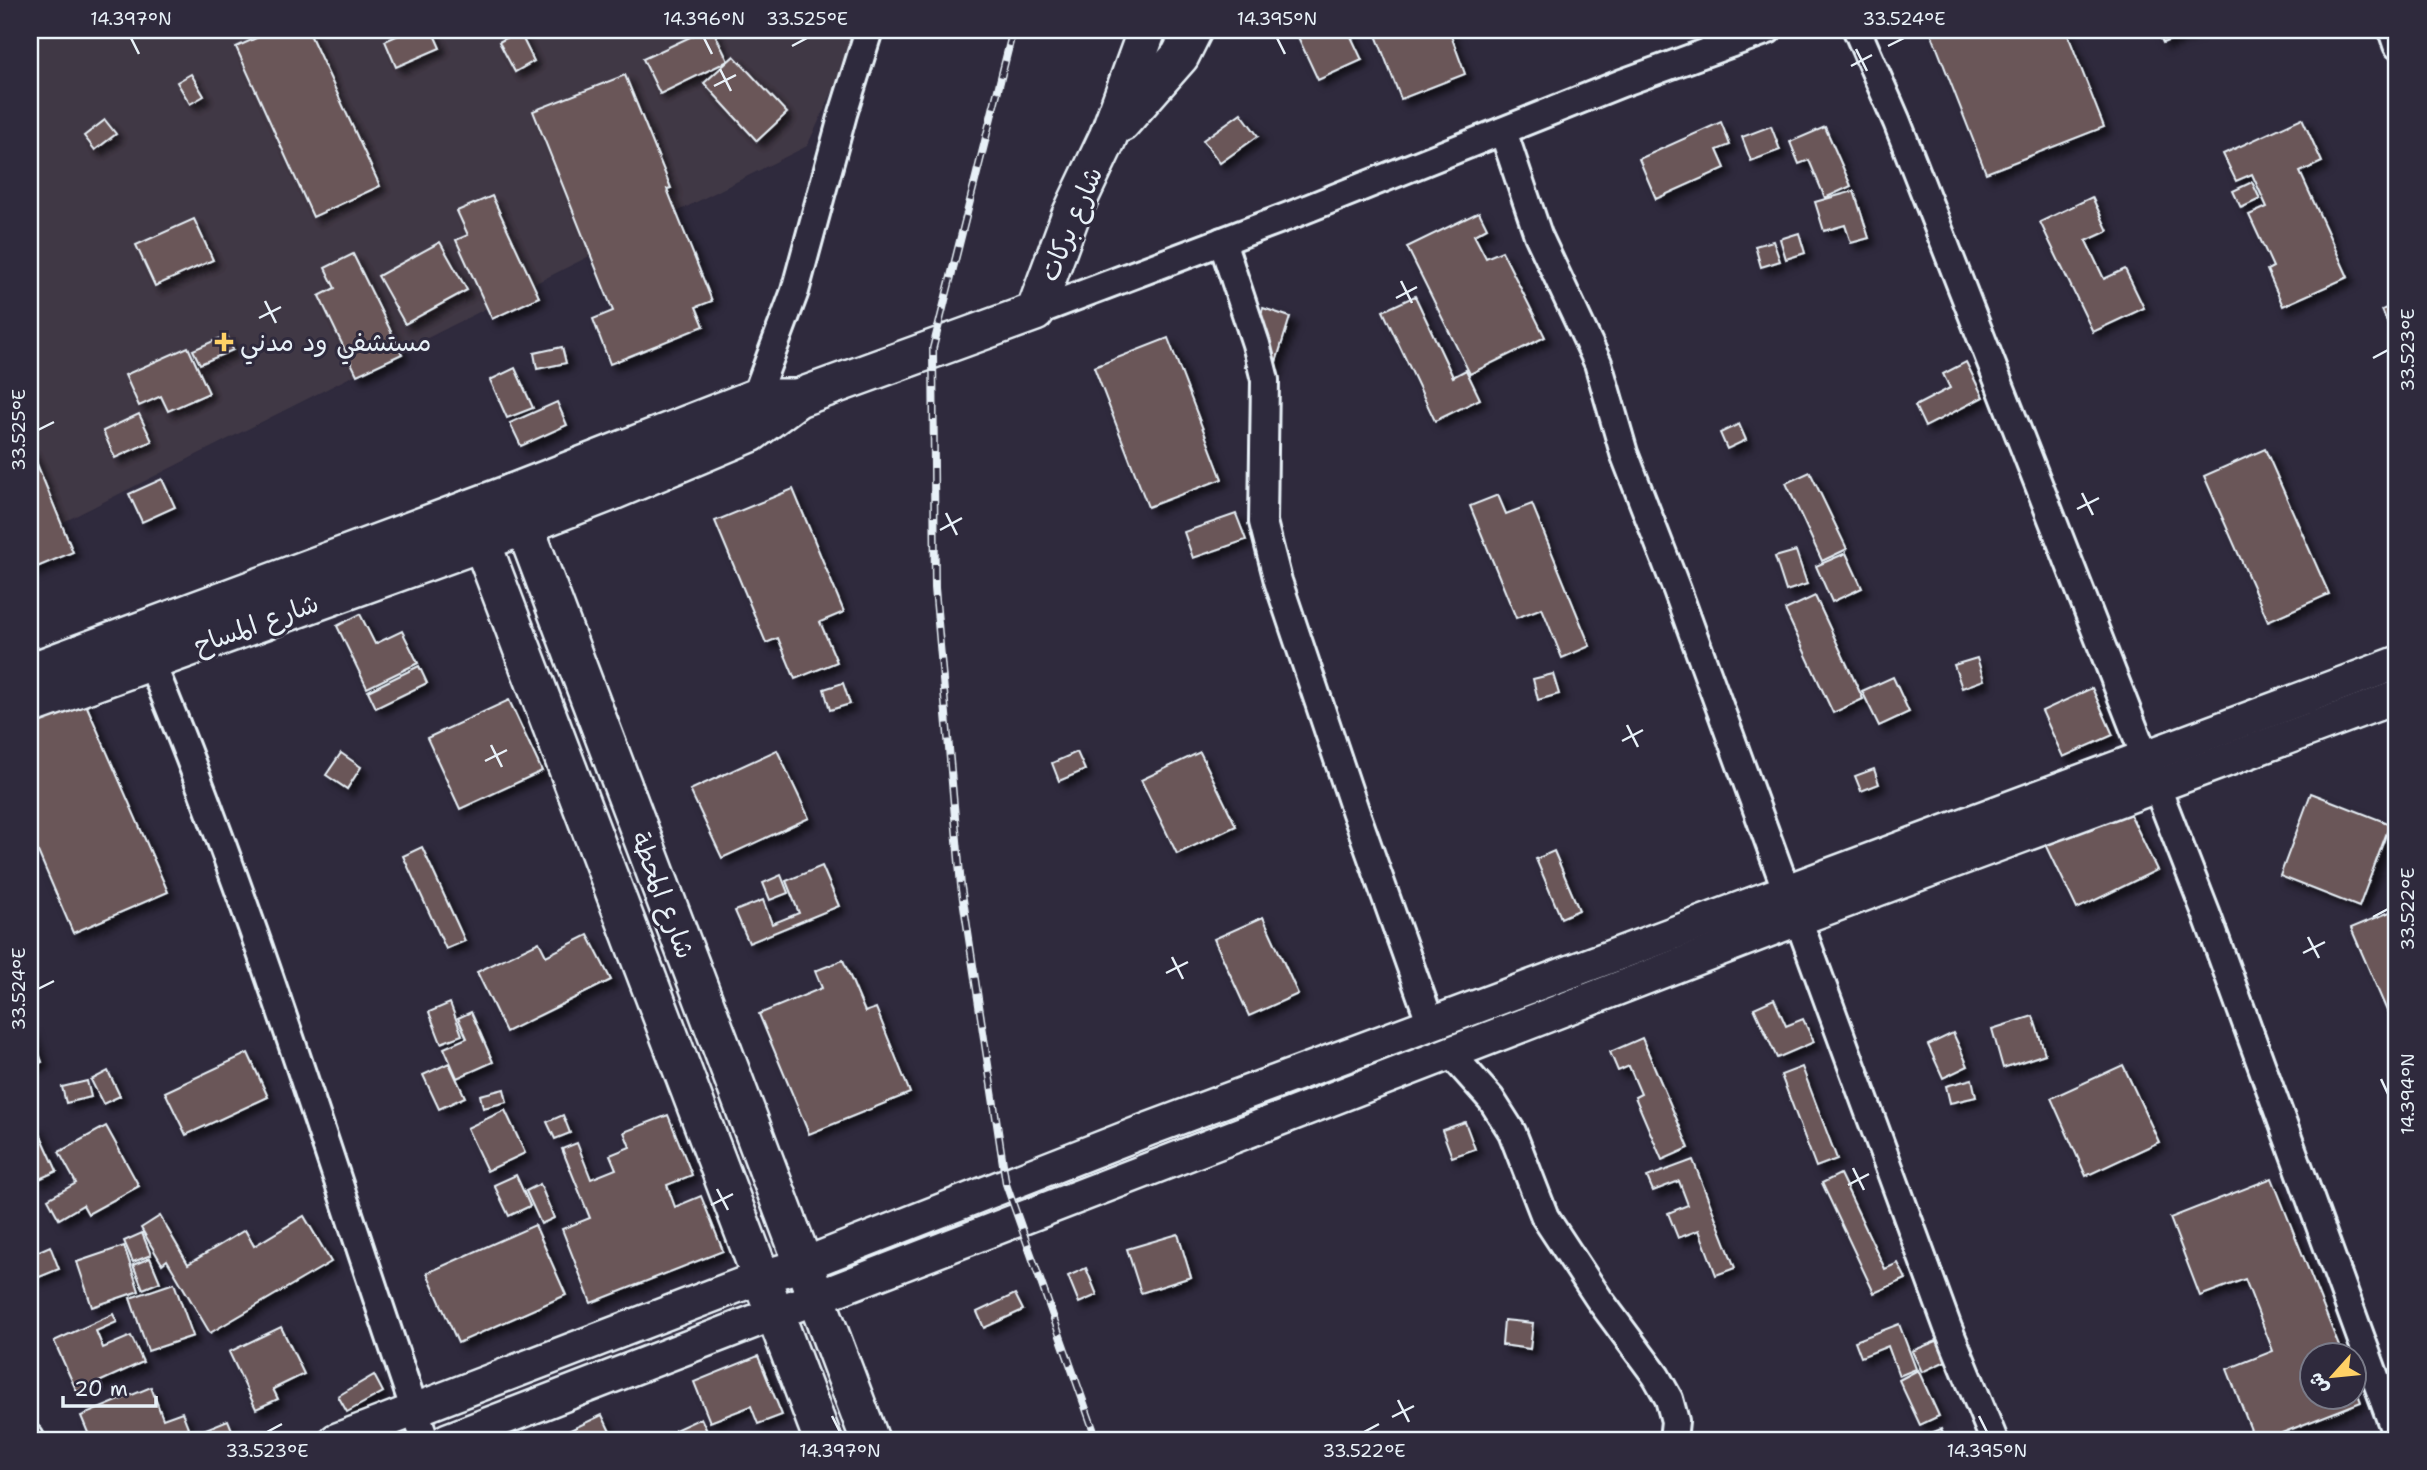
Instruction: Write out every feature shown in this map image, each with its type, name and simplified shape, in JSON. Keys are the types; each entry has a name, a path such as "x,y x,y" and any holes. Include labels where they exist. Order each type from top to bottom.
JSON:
{"main road":[{"name":"شارع بركات","path":"1035,312 1070,218 1108,137 1147,30"},
{"name":"شارع بركات","path":"1108,137 1180,56 1193,30"},
{"path":"518,509 753,415 1035,312"},
{"name":"شارع المساح","path":"30,672 469,509 518,509"},
{"name":"شارع المحطة","path":"469,509 823,1440"},
{"name":"شارع المساح","path":"30,705 482,542 518,509"},
{"name":"شارع المحطة","path":"518,509 870,1440"}],"street":[{"path":"753,415 795,291 843,114 869,30"},
{"path":"1035,312 1622,83 1768,30"},
{"path":"1857,30 1897,122 2150,771 2397,1437"},
{"path":"2392,30 2397,44"},
{"path":"1503,131 1538,235 1598,363 1624,453 1677,590 1948,1328 1994,1440"},
{"path":"1222,241 1265,380 1263,522 1278,581 1356,813 1432,1024"},
{"path":"151,662 238,883 425,1440"},
{"path":"336,1440 761,1277 802,1265 1149,1129 1432,1024 1793,906 2150,771 2397,663"},
{"path":"2150,771 2397,697"},
{"path":"447,1440 1451,1054 1793,906"},
{"path":"1451,1054 1491,1099 1512,1132 1545,1217 1599,1299 1656,1376 1669,1399 1675,1421 1673,1440"}],"shaded area":[{"name":"مستشفي ود مدني","path":"30,30 862,30 807,146 30,539"}],"building":[{"path":"274,30 308,30 380,186 313,217 236,47"},
{"path":"410,30 432,30 440,48 396,67 385,41"},
{"path":"705,30 713,30 728,61 660,94 643,59"},
{"path":"1315,30 1348,30 1362,60 1318,80 1298,37"},
{"path":"1374,30 1449,30 1465,74 1401,99"},
{"path":"1930,30 2066,30 2104,127 1986,173"},
{"path":"2157,30 2194,30 2163,43"},
{"path":"519,31 534,61 515,72 499,42"},
{"path":"734,56 787,113 757,141 704,83"},
{"path":"191,74 204,96 190,104 177,82"},
{"path":"625,75 671,188 667,189 712,301 696,307 704,326 610,364 593,319 613,311 533,111"},
{"path":"1241,113 1258,136 1220,163 1203,140"},
{"path":"2302,118 2322,162 2300,172 2348,277 2283,306 2267,270 2273,267 2249,215 2267,207 2252,174 2236,181 2223,154"},
{"path":"105,120 116,134 95,150 84,136"},
{"path":"1721,122 1730,145 1717,150 1725,168 1656,199 1639,159"},
{"path":"1771,126 1780,150 1751,161 1742,137"},
{"path":"1825,127 1851,186 1825,198 1809,160 1799,164 1790,142"},
{"path":"2252,182 2260,199 2241,208 2233,191"},
{"path":"1854,191 1869,238 1851,243 1845,225 1824,231 1815,202"},
{"path":"492,196 539,297 492,319 456,240 468,235 457,211"},
{"path":"2092,197 2108,231 2086,241 2104,279 2125,269 2144,308 2093,332 2040,222"},
{"path":"1479,212 1487,228 1474,235 1486,258 1502,251 1545,337 1470,374 1407,247"},
{"path":"194,219 213,260 155,286 136,245"},
{"path":"1799,233 1805,253 1786,259 1780,239"},
{"path":"1773,241 1780,261 1761,267 1755,246"},
{"path":"440,242 467,290 405,324 378,276"},
{"path":"353,254 402,354 357,375 319,296 335,288 325,268"},
{"path":"1415,296 1453,377 1466,370 1480,399 1435,421 1383,311"},
{"path":"2397,303 2397,331 2392,333 2382,310"},
{"path":"1263,308 1290,317 1272,375 1245,367"},
{"path":"227,335 233,350 200,364 193,350"},
{"path":"1168,338 1222,479 1148,507 1094,367"},
{"path":"188,347 209,393 168,411 161,396 139,406 125,375"},
{"path":"562,347 566,363 537,369 534,353"},
{"path":"1966,362 1983,397 1925,427 1915,406 1950,388 1943,374"},
{"path":"515,368 533,408 507,418 490,380"},
{"path":"557,402 567,425 521,446 510,423"},
{"path":"139,414 152,441 115,458 103,431"},
{"path":"1739,424 1746,440 1727,449 1720,433"},
{"path":"30,447 73,552 30,570"},
{"path":"2265,449 2329,594 2268,621 2204,476"},
{"path":"1810,472 1847,549 1822,561 1786,483"},
{"path":"162,479 175,507 142,522 129,494"},
{"path":"793,489 844,612 820,622 837,662 795,679 778,638 766,643 715,521"},
{"path":"1498,495 1506,514 1532,504 1590,646 1562,658 1542,608 1516,618 1470,506"},
{"path":"1236,514 1246,540 1193,558 1184,532"},
{"path":"1796,551 1807,584 1786,591 1775,557"},
{"path":"1846,553 1862,588 1832,602 1816,566"},
{"path":"1815,596 1863,699 1833,713 1785,610"},
{"path":"360,614 375,644 402,631 418,663 367,688 337,626"},
{"path":"1977,658 1984,680 1962,688 1954,665"},
{"path":"68,663 168,892 73,933 30,833 30,680"},
{"path":"419,666 427,683 376,708 368,691"},
{"path":"1553,674 1559,694 1538,700 1533,679"},
{"path":"1893,677 1909,712 1879,726 1862,691"},
{"path":"843,683 850,704 830,710 824,689"},
{"path":"2092,688 2113,735 2063,757 2042,711"},
{"path":"509,700 542,771 460,809 427,738"},
{"path":"777,750 809,818 722,858 690,790"},
{"path":"1077,752 1085,770 1059,781 1052,763"},
{"path":"1200,752 1236,826 1177,854 1141,780"},
{"path":"341,753 361,767 347,789 326,775"},
{"path":"1874,769 1879,784 1861,791 1855,776"},
{"path":"2311,793 2390,824 2359,907 2280,876"},
{"path":"2122,797 2157,870 2077,909 2042,836"},
{"path":"422,847 465,941 446,949 403,856"},
{"path":"1554,851 1579,910 1561,918 1536,859"},
{"path":"822,866 839,906 749,943 735,911 763,900 772,924 799,913 786,881"},
{"path":"781,875 788,893 770,900 763,883"},
{"path":"2397,909 2397,1034 2351,928"},
{"path":"1263,917 1298,994 1249,1016 1214,939"},
{"path":"588,935 611,980 506,1032 477,972 539,942 546,956"},
{"path":"843,960 865,1012 876,1008 910,1093 809,1134 759,1014 822,988 815,971"},
{"path":"1774,999 1786,1026 1803,1019 1814,1042 1777,1058 1754,1008"},
{"path":"450,1003 462,1035 441,1043 429,1012"},
{"path":"471,1012 493,1062 457,1078 444,1048 467,1038 458,1018"},
{"path":"2033,1016 2045,1054 2003,1068 1992,1029"},
{"path":"30,1029 42,1062 30,1067"},
{"path":"1953,1033 1968,1066 1943,1078 1928,1045"},
{"path":"1642,1038 1689,1148 1662,1160 1635,1097 1641,1094 1629,1066 1618,1071 1610,1052"},
{"path":"248,1053 268,1097 186,1135 165,1092"},
{"path":"449,1063 465,1097 439,1109 423,1075"},
{"path":"2123,1065 2159,1142 2086,1176 2051,1098"},
{"path":"1802,1067 1837,1159 1816,1167 1781,1075"},
{"path":"108,1071 120,1096 103,1104 91,1080"},
{"path":"1972,1079 1976,1097 1950,1103 1946,1086"},
{"path":"87,1081 91,1097 66,1103 62,1087"},
{"path":"504,1089 507,1102 483,1108 480,1095"},
{"path":"505,1110 525,1153 487,1171 467,1128"},
{"path":"563,1115 570,1133 555,1139 547,1122"},
{"path":"668,1115 692,1175 667,1185 675,1207 701,1196 723,1251 591,1303 562,1229 590,1218 562,1149 577,1143 591,1179 616,1169 610,1155 630,1147 624,1132"},
{"path":"1465,1122 1475,1149 1452,1157 1442,1130"},
{"path":"106,1126 139,1186 88,1214 83,1205 59,1219 48,1199 76,1183 59,1152"},
{"path":"37,1127 57,1171 37,1180 30,1164 30,1131"},
{"path":"1693,1160 1735,1268 1716,1275 1699,1230 1678,1238 1668,1213 1688,1205 1679,1181 1653,1191 1647,1177"},
{"path":"1840,1174 1885,1269 1898,1263 1906,1279 1874,1293 1822,1183"},
{"path":"516,1175 530,1206 509,1216 494,1185"},
{"path":"2272,1178 2336,1340 2298,1340 2298,1410 2341,1410 2264,1440 2255,1440 2227,1369 2273,1351 2245,1279 2200,1296 2170,1218"},
{"path":"540,1184 554,1218 541,1224 526,1191"},
{"path":"160,1216 188,1264 245,1230 254,1246 304,1216 331,1262 210,1333 167,1260 162,1264 141,1228"},
{"path":"535,1225 566,1295 458,1343 427,1273"},
{"path":"142,1233 151,1255 133,1262 124,1241"},
{"path":"1178,1234 1191,1277 1141,1293 1127,1249"},
{"path":"50,1246 59,1269 37,1278 30,1255"},
{"path":"124,1246 139,1291 92,1307 77,1262"},
{"path":"150,1258 160,1282 143,1289 133,1265"},
{"path":"1086,1268 1097,1295 1079,1303 1068,1276"},
{"path":"174,1283 193,1336 148,1351 130,1298"},
{"path":"1015,1294 1023,1310 984,1328 977,1312"},
{"path":"113,1314 117,1322 96,1331 103,1348 131,1336 143,1362 77,1392 54,1341"},
{"path":"1504,1320 1533,1323 1530,1349 1502,1345"},
{"path":"1899,1324 1916,1369 1899,1376 1888,1346 1861,1357 1855,1341"},
{"path":"281,1327 304,1374 273,1389 278,1399 256,1409 229,1352"},
{"path":"1939,1340 1948,1360 1922,1372 1912,1351"},
{"path":"758,1356 782,1415 758,1424 751,1406 710,1422 694,1382"},
{"path":"1918,1370 1939,1416 1920,1425 1899,1380"},
{"path":"374,1375 383,1392 347,1412 338,1396"},
{"path":"151,1387 163,1419 182,1412 191,1435 228,1420 236,1440 91,1440 81,1416"},
{"path":"602,1415 614,1440 570,1440 566,1432"},
{"path":"701,1418 711,1440 679,1440 675,1430"},
{"path":"1941,1429 1946,1440 1922,1440 1921,1437"}],"railway":[{"path":"1013,30 933,348 935,588 961,886 1006,1184 1097,1440"}],"place":[{"name":"مستشفي ود مدني","path":"224,342"}]}
